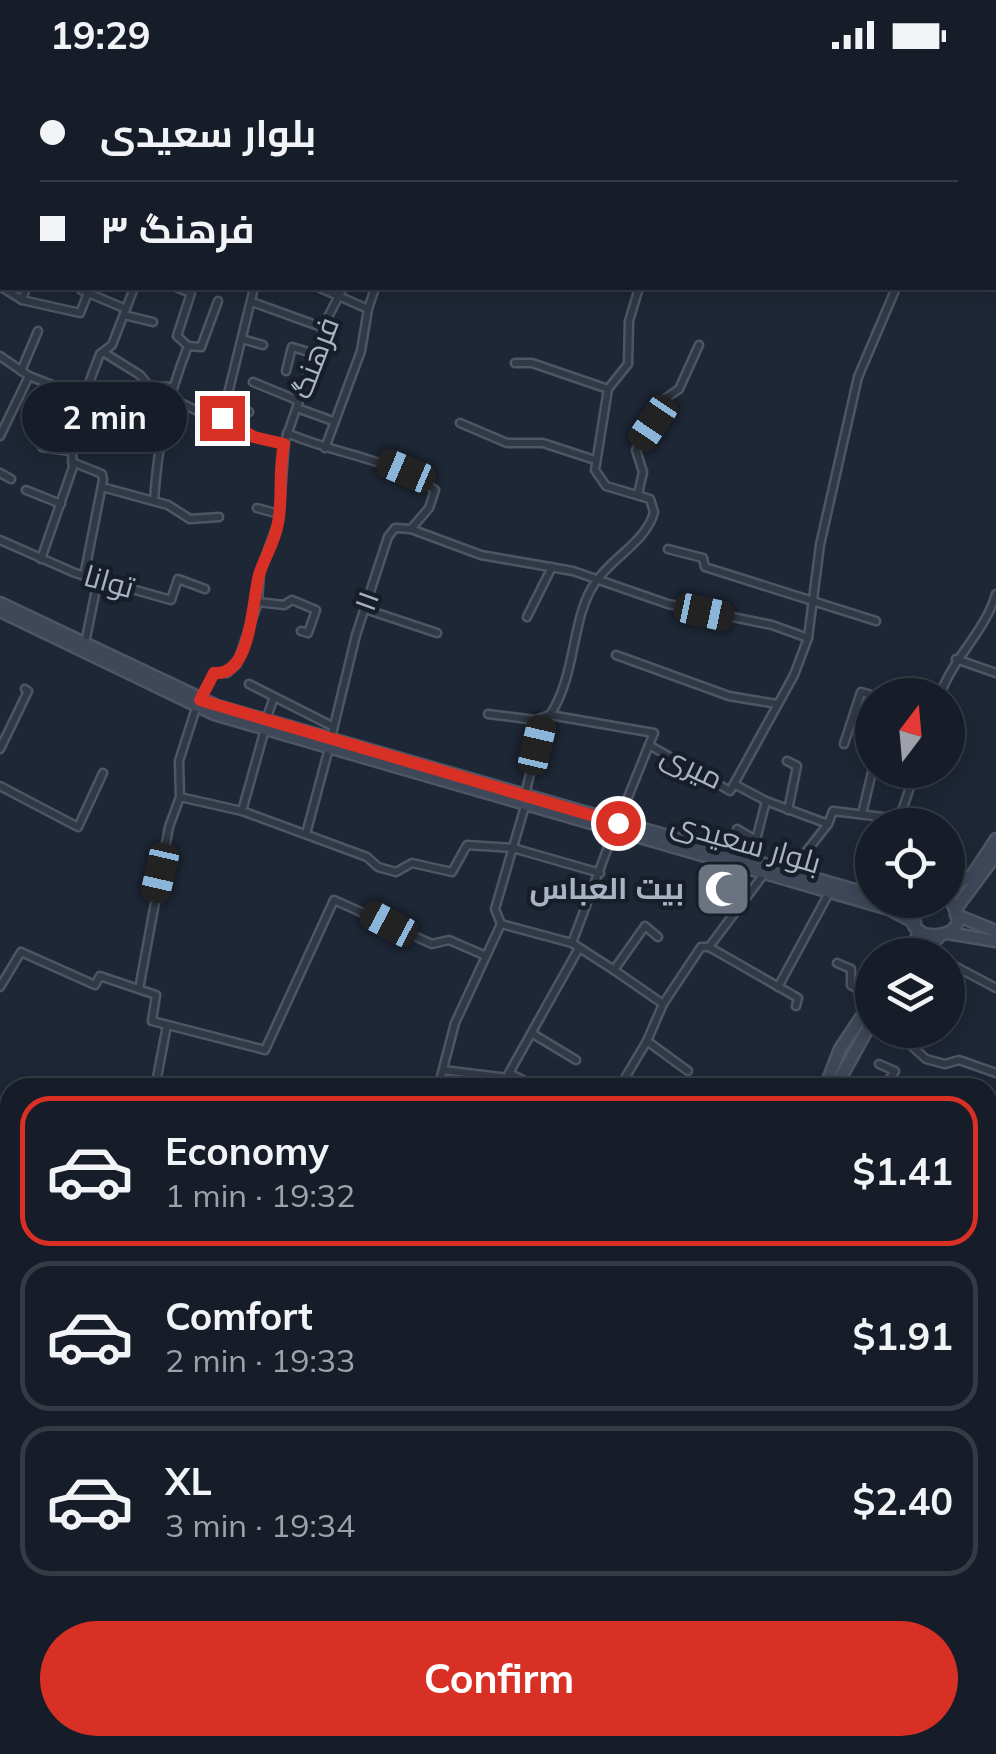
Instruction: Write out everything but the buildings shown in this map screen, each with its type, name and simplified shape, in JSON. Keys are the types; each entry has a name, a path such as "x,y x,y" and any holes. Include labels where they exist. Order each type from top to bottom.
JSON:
{"main road":[{"name":"بلوار سعیدی","path":"0,602 198,704 889,909 918,927 944,935"},
{"name":"بلوار سعیدی","path":"0,611 85,644 198,704"},
{"name":"بلوار سعیدی","path":"616,827 855,890"},
{"path":"965,879 973,874 996,839"},
{"path":"965,900 996,854"},
{"path":"965,917 996,931"},
{"path":"914,938 918,927 915,918"},
{"path":"940,938 953,918"},
{"path":"944,935 996,941"},
{"path":"828,1078 855,1026"},
{"path":"839,1078 856,1048"}],"street":[{"path":"5,290 22,300 80,313 84,292 153,322"},
{"path":"22,300 25,290"},
{"path":"41,559 72,462 70,451 81,404 102,352 112,345 133,290"},
{"path":"183,290 191,293 177,336 188,346 201,348 218,301"},
{"path":"222,418 254,290"},
{"path":"287,433 324,448 361,351 373,290"},
{"path":"441,1078 456,1022 501,924 495,909 546,717 567,684 587,605 599,578 650,525 654,504 598,480 595,460 608,388 626,372 629,320 639,290"},
{"path":"734,784 794,675 808,638 818,558 858,377 895,290"},
{"path":"342,292 368,309"},
{"name":"فرهنگ","path":"198,704 214,673 227,673 237,664 258,602 258,581 279,514 287,433 324,328 342,292"},
{"path":"252,302 324,328"},
{"path":"0,436 38,331"},
{"path":"242,339 263,344"},
{"path":"638,494 643,472 636,450 666,398 679,389 699,345"},
{"path":"154,500 158,438 168,397 188,346"},
{"path":"286,371 292,347 315,354"},
{"path":"102,352 140,375 149,386 172,387"},
{"path":"0,356 25,373 72,393 81,404 136,437 158,438"},
{"path":"515,364 532,363 608,388"},
{"path":"253,382 334,422"},
{"path":"119,428 143,392"},
{"path":"168,397 222,418 254,437 284,444"},
{"path":"226,402 250,412"},
{"path":"460,423 506,443 543,444 595,460"},
{"path":"42,447 70,451"},
{"name":"۱۱","path":"306,834 332,726 391,530 411,528 429,508 436,490 387,463 324,448"},
{"path":"72,462 102,474 84,576"},
{"path":"0,474 11,479"},
{"path":"102,487 154,500 195,520 219,518"},
{"path":"26,490 60,504"},
{"path":"257,508 279,514"},
{"path":"411,528 481,555 599,578 668,604 772,626 808,638"},
{"name":"توانا","path":"0,540 84,576 171,600 178,579 205,589"},
{"path":"668,549 703,558 706,567 718,572 760,581 876,620"},
{"path":"528,617 552,567"},
{"path":"85,644 98,580"},
{"path":"948,678 956,659 986,622 996,594"},
{"path":"258,602 284,605 292,600 316,610 308,634 301,632"},
{"path":"366,610 437,633"},
{"path":"616,655 729,696 777,704"},
{"path":"956,659 996,673"},
{"path":"248,684 332,726"},
{"path":"0,749 25,688"},
{"path":"242,811 274,697"},
{"path":"139,989 169,826 180,797 180,762 198,704"},
{"path":"844,744 855,710"},
{"name":"میری","path":"488,714 546,717 654,733 649,745 730,791 734,784 766,802 828,824"},
{"path":"509,1076 576,946 616,827 649,745"},
{"path":"787,761 798,766 788,810"},
{"path":"0,786 78,827 103,773"},
{"path":"180,797 242,811 367,857 378,867 396,872 412,863 452,872 467,844 513,848 600,873"},
{"path":"744,859 756,840 766,802"},
{"path":"790,872 828,824 833,811 855,813"},
{"path":"737,829 756,840"},
{"path":"709,947 764,874"},
{"path":"778,987 829,893"},
{"path":"0,987 21,952 96,985 100,976 156,996 152,1021 265,1050 334,900 432,944 449,940 486,956"},
{"path":"501,924 576,946 663,1004"},
{"path":"614,970 645,926 658,937"},
{"path":"625,1078 647,1042 663,1004 701,947 709,947 798,998 796,1006"},
{"path":"837,963 851,969 851,985 855,988"},
{"path":"965,972 996,988"},
{"path":"157,1078 167,1025"},
{"path":"533,1034 576,1060"},
{"path":"647,1042 688,1071"},
{"path":"915,1048 926,1058 946,1064 960,1060 996,1073"},
{"path":"879,1064 895,1071 890,1078"},
{"path":"443,1070 514,1078"}],"place":[{"name":"بیت العباس","path":"723,889"}],"route":[{"path":"222,418 238,431 284,444 279,520 260,572 258,602 237,664 227,673 214,673 200,700 618,823"}]}
